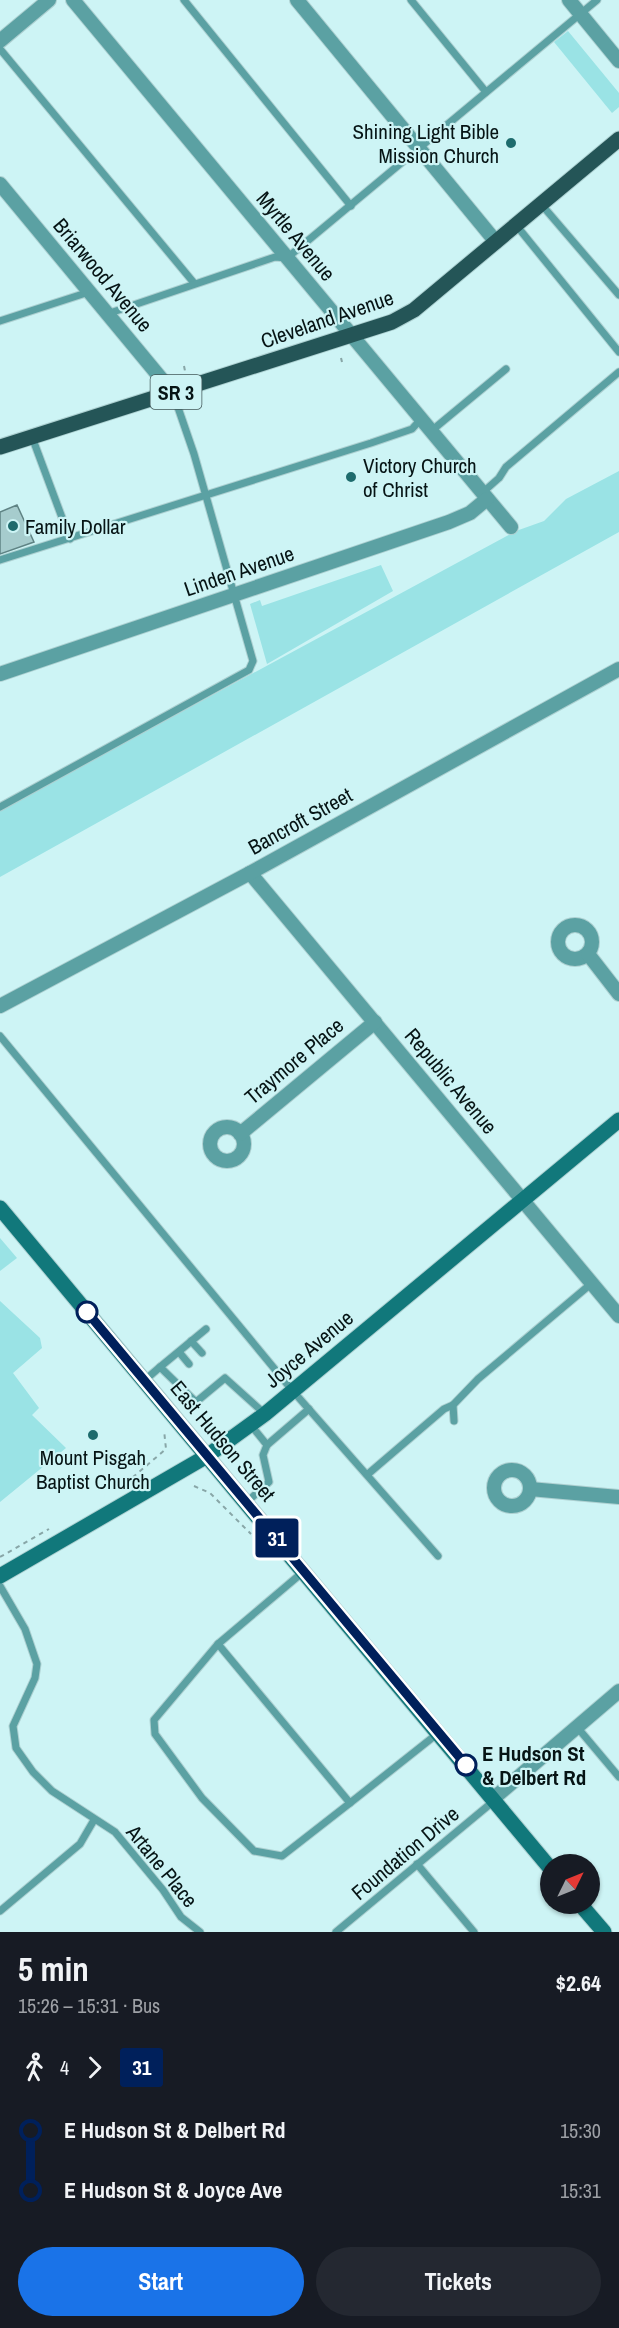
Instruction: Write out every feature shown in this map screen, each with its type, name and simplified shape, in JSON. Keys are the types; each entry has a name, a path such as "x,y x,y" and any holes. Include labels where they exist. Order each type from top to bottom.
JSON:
{"main road":[{"name":"Cleveland Avenue","path":"0,447 352,337 392,322 414,310 619,139"},
{"name":"Joyce Avenue","path":"0,1576 207,1456 265,1414 619,1120"},
{"name":"East Hudson Street","path":"0,1208 540,1856"},
{"path":"589,1914 604,1932"}],"street":[{"path":"0,41 49,0"},
{"name":"Myrtle Avenue","path":"73,0 511,527"},
{"path":"297,0 496,242"},
{"path":"569,0 619,61"},
{"name":"Briarwood Avenue","path":"0,184 173,393"},
{"name":"Linden Avenue","path":"0,674 449,522 470,513 484,496"},
{"name":"Bancroft Street","path":"0,1006 250,873 619,669"},
{"name":"Republic Avenue","path":"250,873 619,1316"},
{"path":"588,954 619,994"},
{"name":"Traymore Place","path":"240,1134 375,1022"},
{"path":"530,1489 619,1497"},
{"path":"494,1799 619,1691"}],"lane":[{"path":"184,0 351,206"},
{"path":"411,0 486,92"},
{"path":"107,314 275,257 287,258 597,0"},
{"path":"0,49 195,283"},
{"path":"541,204 619,295"},
{"path":"516,225 619,352"},
{"path":"0,321 89,292"},
{"path":"430,432 506,369"},
{"path":"484,496 506,467 619,372"},
{"path":"0,807 249,670 253,661 207,497 173,393"},
{"path":"0,560 207,497 412,429 421,420"},
{"path":"32,437 70,539"},
{"path":"0,1036 292,1390 438,1556"},
{"path":"368,1474 444,1409 453,1405 478,1379 592,1283"},
{"path":"145,1380 206,1329"},
{"path":"191,1341 202,1353"},
{"path":"178,1352 189,1364"},
{"path":"160,1367 192,1401 196,1402 225,1378"},
{"path":"219,1371 265,1414"},
{"path":"205,1383 211,1390"},
{"path":"453,1405 453,1421"},
{"path":"247,1502 269,1482 263,1455 267,1445 309,1409"},
{"path":"250,1424 267,1445"},
{"path":"304,1571 218,1644 154,1720 155,1734 202,1798 254,1851 282,1856 439,1733"},
{"name":"Artane Place","path":"0,1586 25,1629 37,1664 35,1678 13,1726 16,1748 33,1772 52,1791 115,1832 163,1890 181,1917 200,1932"},
{"path":"218,1644 350,1803"},
{"path":"577,1727 619,1777"},
{"name":"Foundation Drive","path":"336,1932 494,1799"},
{"path":"0,1911 80,1844 94,1820"},
{"path":"417,1864 474,1932"}],"path":[{"path":"113,1492 163,1452"},
{"path":"194,1486 210,1493"},
{"path":"0,1557 58,1524"}],"shaded area":[{"path":"568,31 619,93 619,107 612,113 554,42"},
{"path":"619,471 619,532 0,877 0,810 516,531 544,521 566,499"},
{"path":"381,565 393,591 267,664 250,604 260,600 262,606"},
{"path":"0,1238 17,1258 0,1271"},
{"path":"0,1301 40,1338 42,1348 13,1373 39,1408 32,1415 66,1448 0,1502"}],"building":[{"name":"Family Dollar","path":"17,505 34,542 0,554 0,512"}],"bus line":[{"name":"31","path":"87,1312 466,1765"}],"place":[{"name":"Shining Light Bible Mission Church","path":"511,143"},
{"name":"Victory Church of Christ","path":"351,477"},
{"name":"Family Dollar","path":"13,526"},
{"name":"Mount Pisgah Baptist Church","path":"93,1435"},
{"name":"E Hudson St & Delbert Rd","path":"466,1765"}]}
